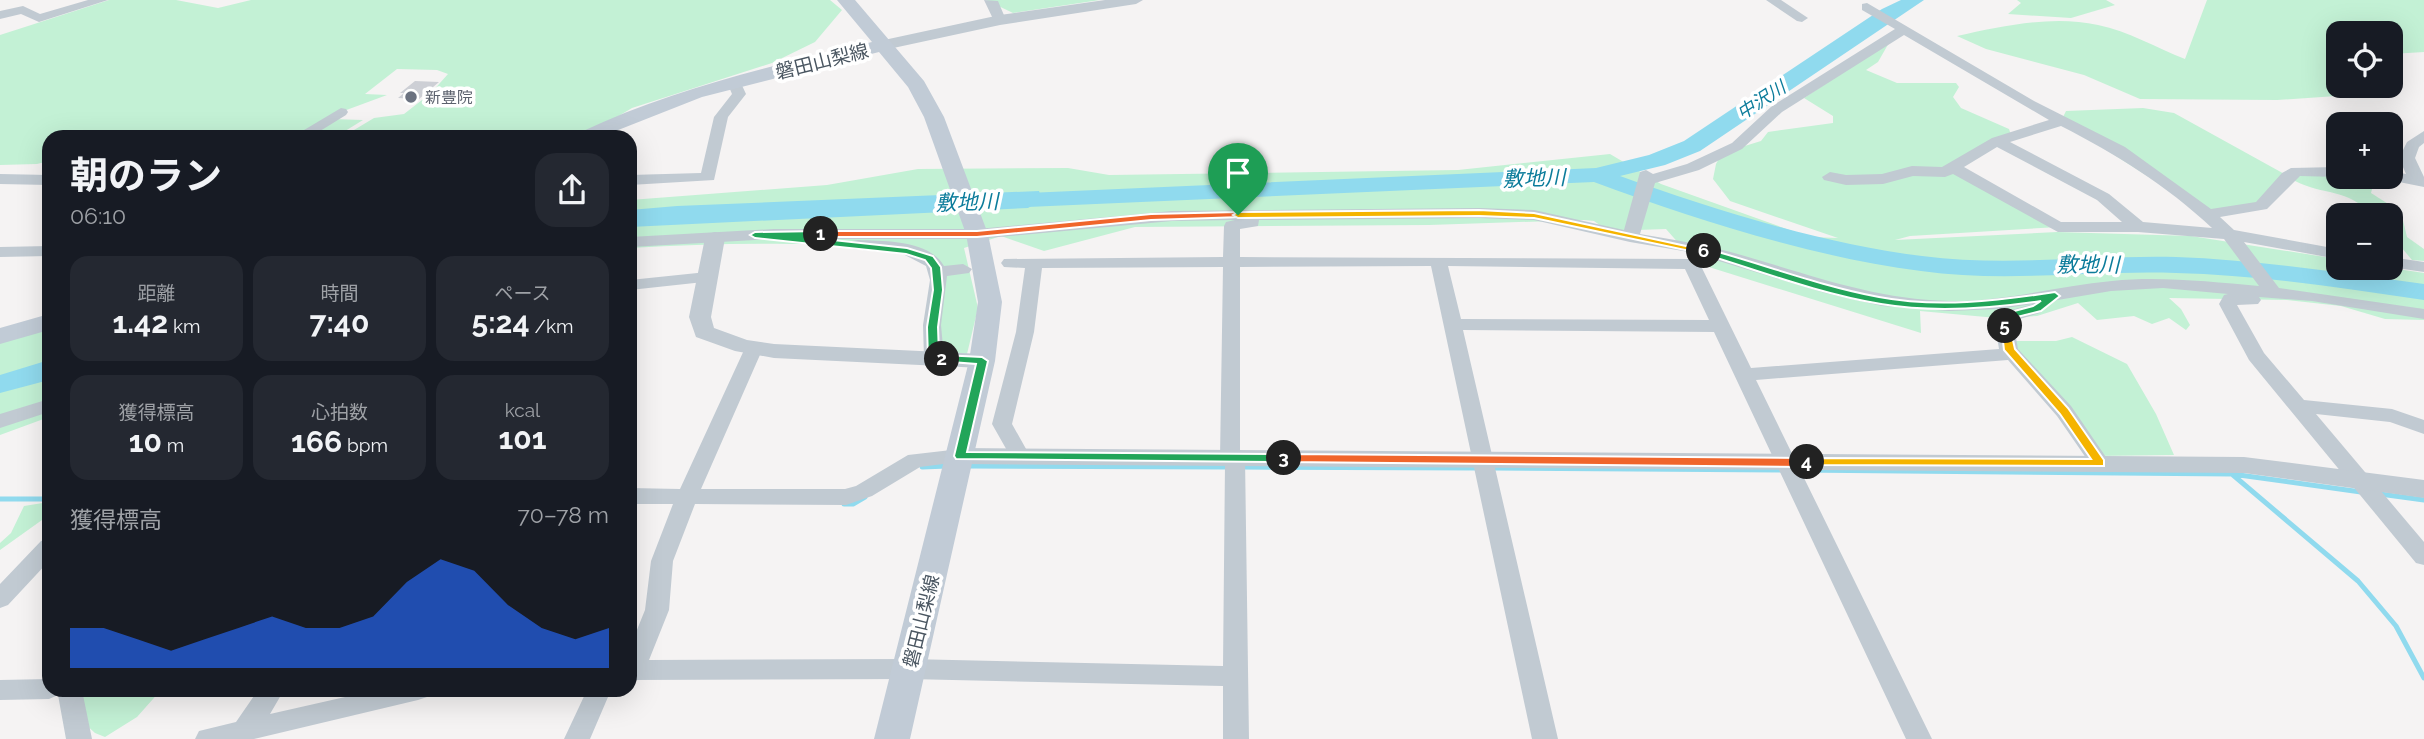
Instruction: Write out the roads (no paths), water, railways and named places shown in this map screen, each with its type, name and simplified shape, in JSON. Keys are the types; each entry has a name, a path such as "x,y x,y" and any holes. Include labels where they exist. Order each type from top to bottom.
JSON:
{"main road":[{"path":"846,0 884,45"},
{"name":"磐田山梨線","path":"601,130 655,105 734,82 884,45 916,85 934,117 976,232 990,302 982,361 892,739"},
{"path":"0,336 42,324"}],"street":[{"path":"0,15 23,10 40,19 102,0"},
{"path":"990,0 1000,20"},
{"path":"884,45 1000,20 1136,0"},
{"path":"1772,0 1802,18"},
{"path":"1882,0 1867,7 2061,121 2136,161 2207,214 2232,237 2271,289"},
{"path":"1630,235 1650,178 1693,167 1737,146 1777,109 1902,27"},
{"path":"637,180 708,177 721,117 739,94 734,82"},
{"path":"312,130 341,112"},
{"path":"1830,177 1846,180 1883,179 1912,171 1945,172 1997,141 2061,121"},
{"path":"2419,180 2407,158 2412,145 2424,135"},
{"path":"1997,141 2103,197 2138,227"},
{"path":"1951,166 2058,227 2138,227 2232,237 2326,252"},
{"path":"2207,214 2261,206 2288,176 2297,171 2326,172"},
{"path":"0,179 42,180"},
{"path":"637,242 755,235 976,232 1172,216 1479,213 1534,215 1690,247 1741,260 1831,289 1882,301 1949,306 1998,304 2111,286 2163,283 2271,289 2424,314"},
{"path":"1236,739 1232,226 1291,215"},
{"path":"755,235 907,251 929,258 937,272 938,290 932,327 934,358"},
{"path":"715,238 700,317 704,332 754,348 982,361"},
{"path":"0,252 42,251"},
{"path":"1438,261 1545,739"},
{"path":"1010,263 1438,261 1691,264 1919,739"},
{"path":"1020,456 1002,424 1025,331 1034,263"},
{"path":"2403,264 2424,267"},
{"path":"937,272 963,269"},
{"path":"637,284 707,277"},
{"path":"2055,296 2037,309 2003,318 2009,350 2064,411 2100,463"},
{"path":"2333,301 2321,303 2230,299 2228,304 2256,356 2424,557"},
{"path":"1452,324 1720,326"},
{"path":"637,656 657,611 662,561 754,348"},
{"path":"1744,375 2013,354"},
{"path":"2297,406 2392,416 2424,427"},
{"path":"0,421 42,407"},
{"path":"637,496 846,497 864,491 915,460 960,456 2244,465 2424,489"},
{"path":"0,599 42,554"},
{"path":"637,670 909,670 1236,676"},
{"path":"0,690 42,689"},
{"path":"71,697 79,739"},
{"path":"242,734 267,697"},
{"path":"208,739 242,734 390,697"},
{"path":"577,739 596,697"}],"water":[{"path":"1039,191 1042,200 1028,208 637,227 637,209"},
{"path":"42,362 42,382 0,393 0,375"}],"waterway":[{"name":"中沢川","path":"1596,175 1657,160 1692,146 1889,13 1915,0"},
{"name":"敷地川","path":"1003,201 1596,175"},
{"name":"敷地川","path":"1596,175 1660,198 1816,243 1922,264 1986,267 2176,265 2287,273 2424,292"},
{"path":"922,467 948,466"},
{"path":"967,466 1228,467"},
{"path":"1240,467 1480,468"},
{"path":"1492,468 1784,470"},
{"path":"1797,470 2232,474 2361,492"},
{"path":"2233,475 2358,581 2396,626 2424,678"},
{"path":"2380,494 2424,500"},
{"path":"844,504 853,504 865,497"},
{"path":"0,499 42,499"}],"place":[{"name":"新豊院","path":"411,97"}]}
